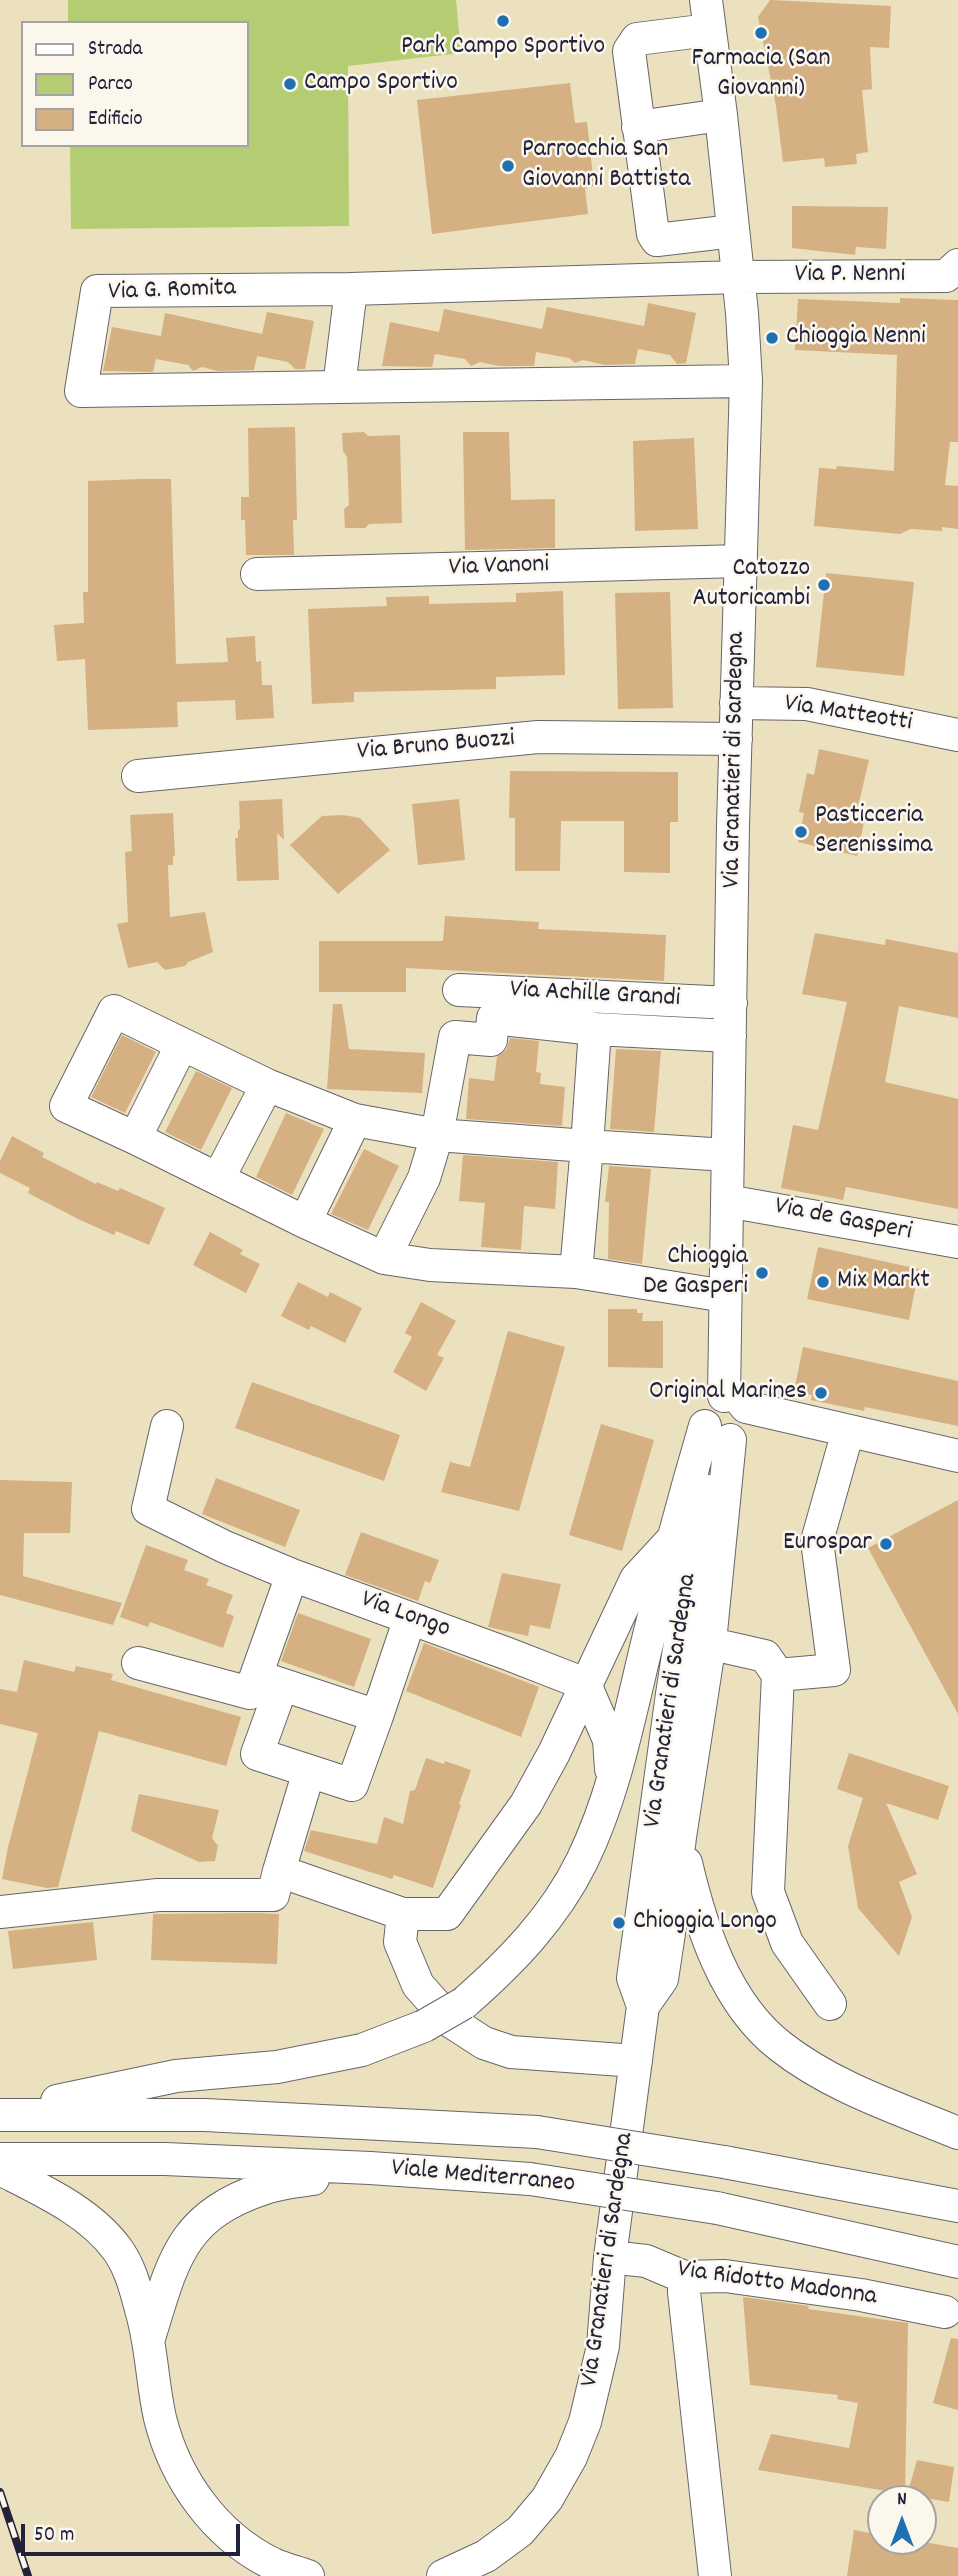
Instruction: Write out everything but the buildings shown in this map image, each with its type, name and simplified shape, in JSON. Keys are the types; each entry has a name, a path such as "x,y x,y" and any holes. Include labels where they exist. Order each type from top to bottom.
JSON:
{"street":[{"name":"Via Granatieri di Sardegna","path":"443,2576 486,2556 520,2531 547,2499 571,2457 584,2422 603,2346 610,2258 643,2007 662,1979 680,1837 695,1640 716,1434 739,1436 746,1429 747,1410 733,1399 725,1296 736,703 746,381 738,277 708,15"},
{"path":"708,15 636,39 629,51 651,227 657,240 733,231"},
{"path":"638,127 721,115"},
{"name":"Via P. Nenni","path":"738,277 946,276 958,265"},
{"name":"Via G. Romita","path":"738,277 351,289 97,291 81,391 746,381"},
{"path":"340,387 351,289"},
{"name":"Via Vanoni","path":"257,575 741,561"},
{"name":"Via Matteotti","path":"736,703 807,704 839,708 958,735"},
{"name":"Via Bruno Buozzi","path":"138,776 538,737 736,739"},
{"name":"Via Achille Grandi","path":"459,990 731,1003"},
{"path":"725,1296 576,1272 430,1265 384,1258 66,1106 114,1011 267,1085 355,1120 437,1135 727,1155"},
{"path":"384,1258 424,1178 437,1135 455,1037 491,1040 493,1018 595,1029 730,1035"},
{"path":"576,1272 595,1029"},
{"path":"135,1138 182,1044"},
{"path":"218,1179 267,1085"},
{"path":"305,1222 355,1120"},
{"name":"Via de Gasperi","path":"727,1201 958,1242"},
{"path":"733,1399 746,1408 958,1456"},
{"name":"Via Longo","path":"167,1426 148,1509 225,1547 292,1575 584,1684"},
{"path":"778,1675 834,1670 817,1541 848,1431"},
{"path":"0,2114 177,2076 277,2067 362,2050 424,2026 464,2003 510,1963 548,1915 581,1862 613,1785 672,1539 716,1434"},
{"path":"279,1871 402,1914 447,1914 526,1804 554,1752 635,1579 672,1539"},
{"path":"292,1575 269,1680 257,1754 352,1785 410,1618"},
{"name":"Via Granatieri di Sardegna","path":"643,2007 633,1978 695,1640"},
{"path":"695,1640 765,1656 778,1675 768,1892 787,1943 830,2004"},
{"path":"138,1663 250,1693 269,1680"},
{"path":"269,1680 377,1716"},
{"path":"584,1684 609,1740 613,1785"},
{"path":"0,1912 158,1895 273,1895 309,1771"},
{"path":"680,1837 707,1939 723,1974 751,2015 779,2045 832,2080 958,2133"},
{"path":"402,1914 400,1942 418,1985 450,2021 484,2043 511,2052 635,2061"},
{"name":"Viale Mediterraneo","path":"0,2114 205,2115 537,2132 724,2162 958,2206"},
{"name":"Viale Mediterraneo","path":"0,2159 165,2159 370,2168 530,2179 717,2208 958,2262"},
{"path":"149,2338 169,2274 182,2246 199,2223 222,2207 266,2187 370,2168"},
{"path":"0,2169 46,2192 86,2218 117,2249 130,2271 149,2338 160,2416 173,2461 194,2497 242,2546 273,2564 308,2576"},
{"name":"Via Ridotto Madonna","path":"610,2258 646,2261 684,2277 725,2276 860,2295 945,2312"},
{"path":"684,2277 715,2576"}],"green space":[{"name":"Campo Sportivo","path":"68,0 456,0 461,53 348,66 349,226 71,229 70,147 248,147 248,21 68,21"}],"railway":[{"path":"0,2492 28,2576"}],"place":[{"name":"Park Campo Sportivo","path":"503,21"},
{"name":"Farmacia (San Giovanni)","path":"761,33"},
{"name":"Campo Sportivo","path":"290,84"},
{"name":"Parrocchia San Giovanni Battista","path":"508,166"},
{"name":"Chioggia Nenni","path":"772,338"},
{"name":"Catozzo Autoricambi","path":"824,585"},
{"name":"Pasticceria Serenissima","path":"801,832"},
{"name":"Chioggia De Gasperi","path":"762,1273"},
{"name":"Mix Markt","path":"823,1282"},
{"name":"Original Marines","path":"821,1393"},
{"name":"Eurospar","path":"886,1544"},
{"name":"Chioggia Longo","path":"619,1923"}]}
